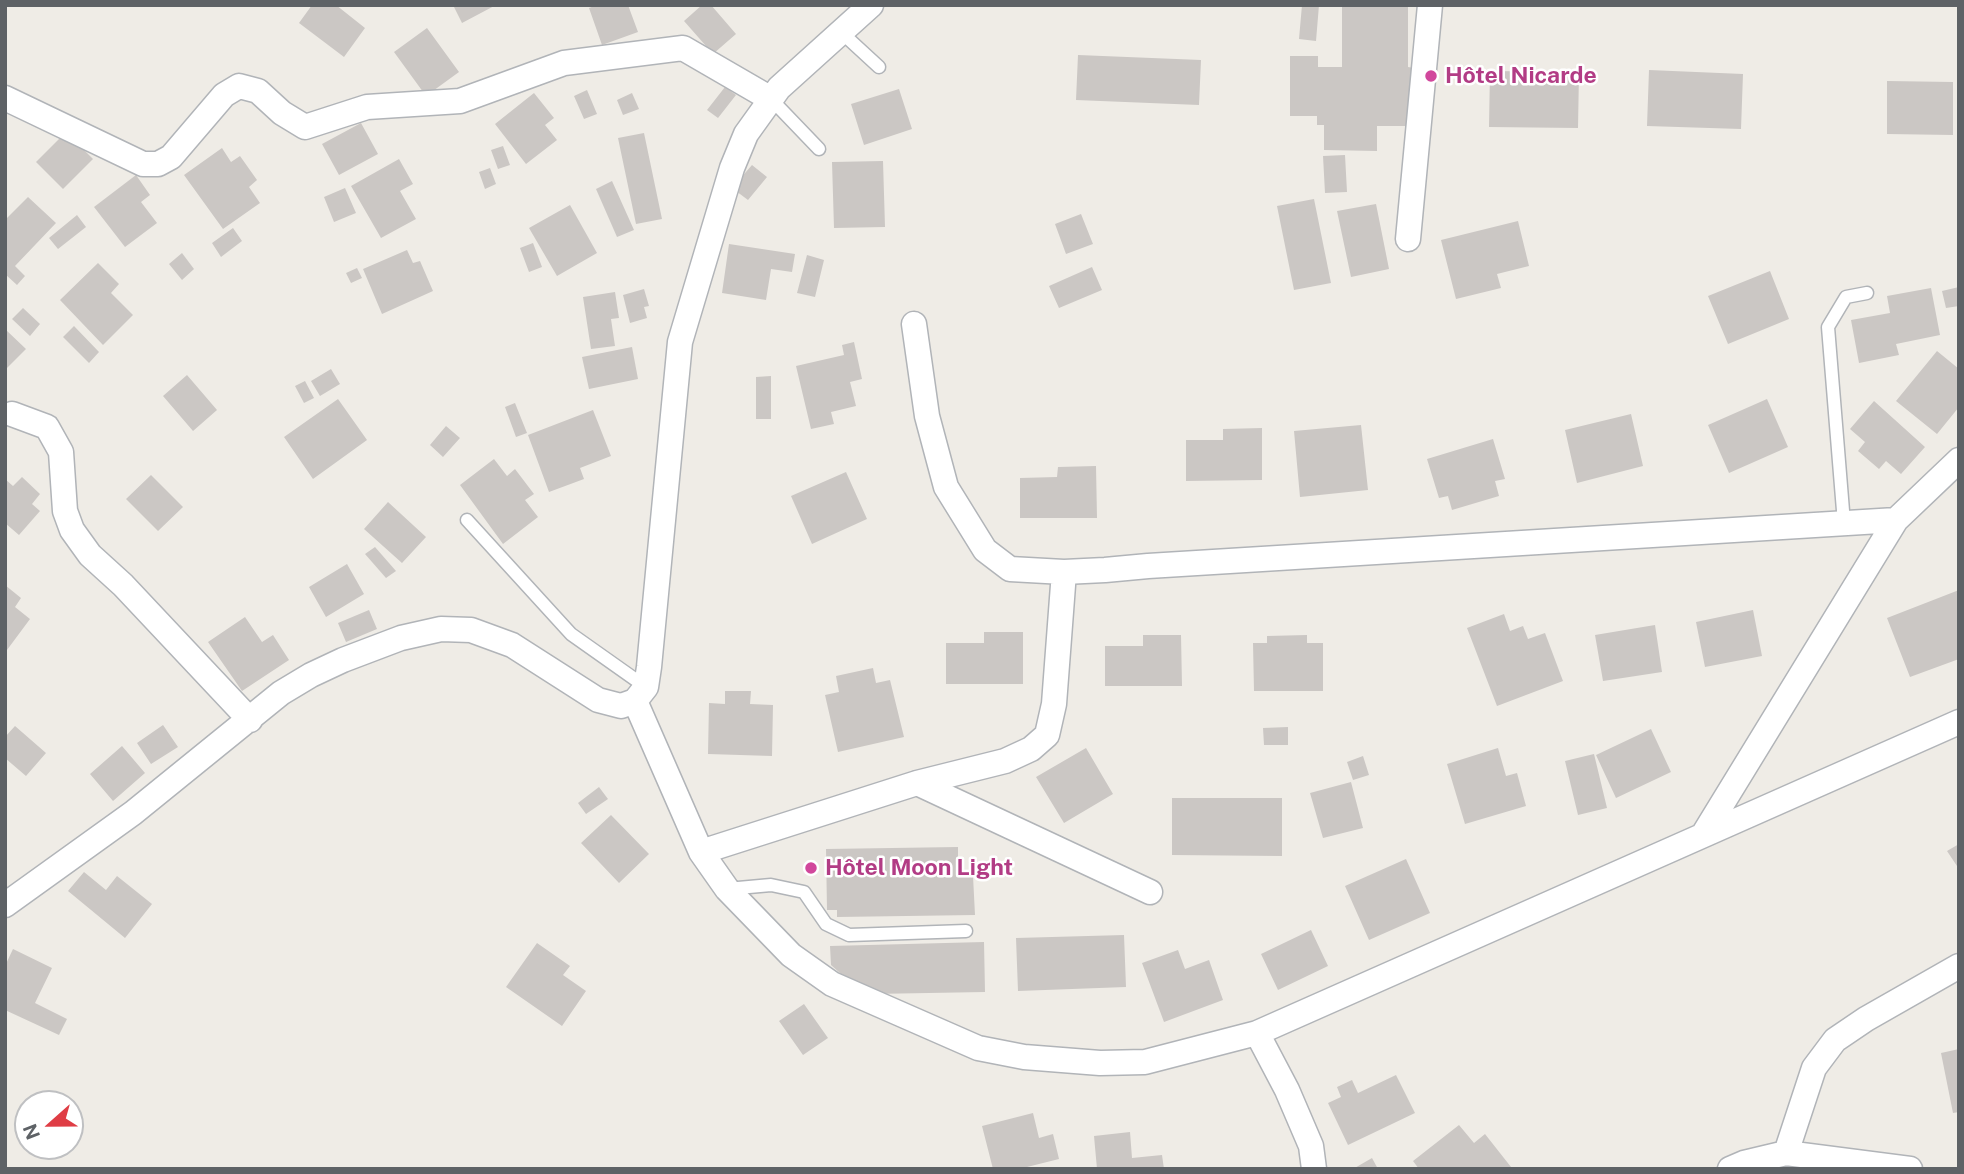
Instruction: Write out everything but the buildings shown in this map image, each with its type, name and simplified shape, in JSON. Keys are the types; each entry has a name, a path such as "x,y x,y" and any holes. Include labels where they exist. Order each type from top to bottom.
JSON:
{"street":[{"path":"871,5 779,88 746,134 732,167 680,342 651,651 640,694 701,852 727,889 791,955 832,984 978,1048 1024,1057 1100,1063 1145,1062 1257,1033 1959,722"},
{"path":"1408,239 1430,5"},
{"path":"5,98 144,164 158,164 171,157 224,95 239,86 258,91 282,113 305,127 367,107 460,101 564,63 683,48 771,99"},
{"path":"914,324 927,416 946,487 985,550 1010,569 1064,572 1896,520"},
{"path":"12,414 47,427 61,452 65,511 72,530 90,555 123,585 250,720"},
{"path":"1703,835 1896,520 1959,460"},
{"path":"701,852 917,783 1005,761 1031,749 1047,735 1054,704 1064,572"},
{"path":"5,905 133,814 281,693 321,670 401,638 441,629 471,630 512,645 598,700 621,706 640,694"},
{"path":"917,783 1150,892"},
{"path":"1786,1153 1814,1068 1835,1040 1866,1019 1959,967"},
{"path":"1257,1033 1287,1090 1311,1146 1314,1169"},
{"path":"1730,1169 1786,1153 1910,1169"}],"lane":[{"path":"841,32 879,67"},
{"path":"771,99 819,149"},
{"path":"1844,523 1828,327 1846,297 1867,293"},
{"path":"467,520 571,634 640,694"},
{"path":"727,889 771,885 804,892 826,924 849,935 966,931"}],"place":[{"name":"Hôtel Nicarde","path":"1431,76"},
{"name":"Hôtel Moon Light","path":"811,868"}]}
